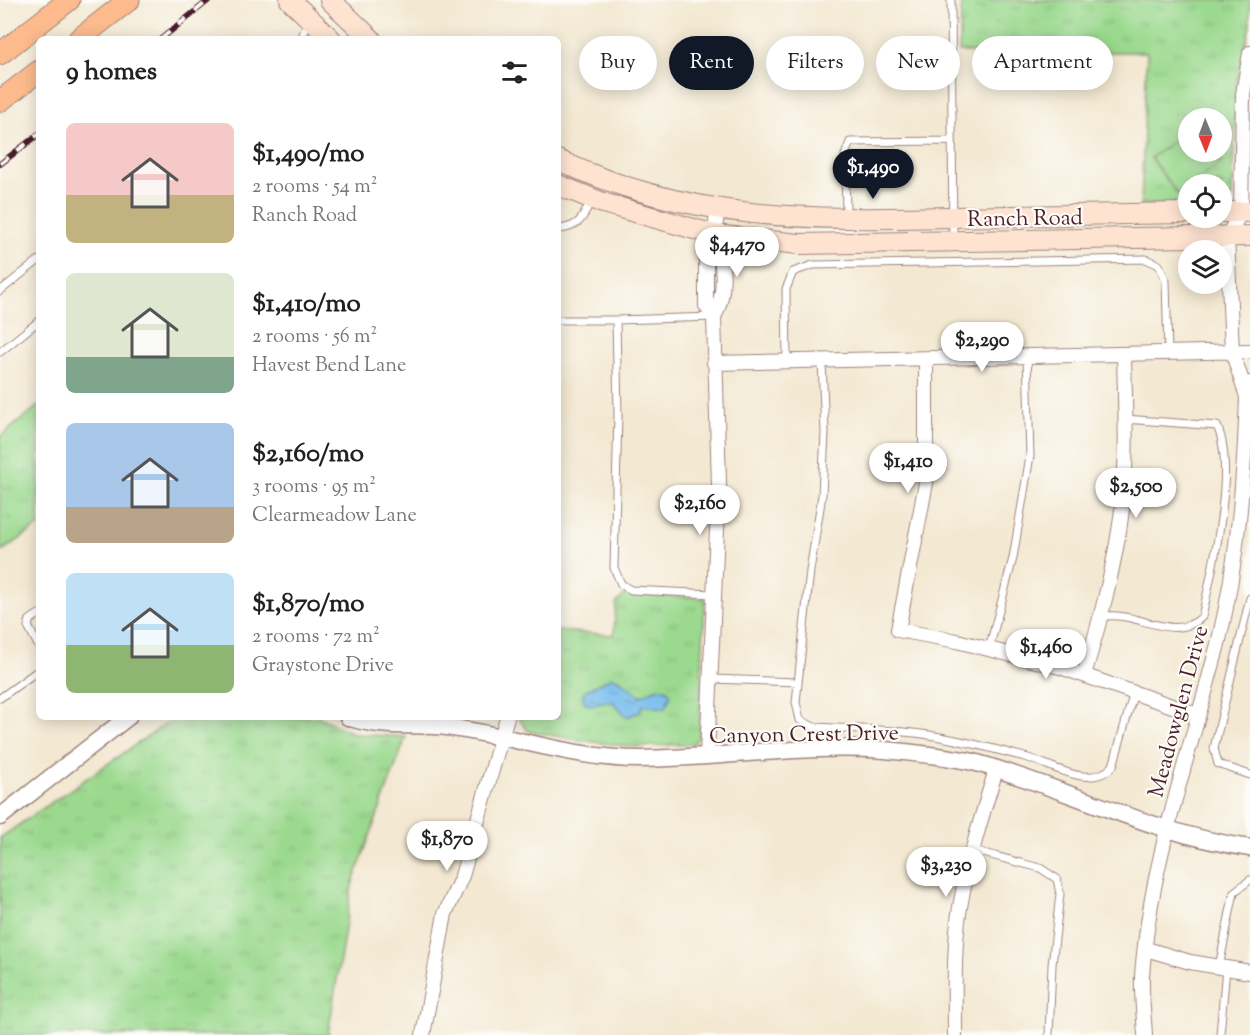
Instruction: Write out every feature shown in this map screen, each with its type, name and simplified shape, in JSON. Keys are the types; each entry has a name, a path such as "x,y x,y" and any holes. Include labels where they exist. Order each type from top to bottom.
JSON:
{"main road":[{"path":"0,54 69,0"},
{"path":"84,36 129,0"},
{"path":"290,0 328,36"},
{"path":"330,0 368,36"},
{"path":"0,101 36,73"},
{"name":"Ranch Road","path":"561,161 629,188 717,210 776,217 846,220 1178,213"},
{"name":"Ranch Road","path":"561,186 591,199 715,236 813,245 1250,236"},
{"path":"1232,214 1247,217"}],"street":[{"path":"1227,237 1247,217 1247,94 1250,53"},
{"path":"707,756 719,484 714,316 721,304 722,253 715,236 717,210"},
{"name":"Meadowglen Drive","path":"1227,237 1232,351 1247,397"},
{"path":"714,363 1250,351"},
{"path":"1084,675 1101,617 1122,509 1125,419 1124,354"},
{"path":"926,359 926,483 898,630 989,649 1084,675 1198,715"},
{"name":"Meadowglen Drive","path":"1145,1035 1142,977 1146,949 1167,829 1219,638 1232,572 1243,501 1247,397 1250,383"},
{"path":"0,816 124,720"},
{"name":"Canyon Crest Drive","path":"356,720 365,723 451,727 572,752 638,759 791,751 884,750 974,763 1167,829 1224,845 1250,848"},
{"path":"423,1035 445,914 462,876 506,720"},
{"path":"955,1035 955,981 960,909 972,850 996,770"},
{"path":"1146,949 1190,962 1250,972"}],"lane":[{"path":"951,0 953,243"},
{"path":"302,36 310,19"},
{"path":"846,220 845,155 850,142 952,141"},
{"path":"561,229 569,228 582,219 591,199"},
{"path":"787,363 786,289 793,272 813,265 1146,259 1159,265 1166,281 1168,353"},
{"path":"0,291 36,262"},
{"path":"561,320 714,316"},
{"path":"616,320 618,414 614,568 621,584 631,590 714,594"},
{"path":"0,352 36,323"},
{"path":"989,649 1013,558 1030,456 1027,357"},
{"path":"822,362 825,432 822,495 810,571 796,702 800,720 814,728 928,735 975,744 1047,764 1083,778 1104,776 1113,766 1134,692"},
{"path":"1101,617 1115,614 1176,629 1193,627 1203,618 1220,519 1224,440 1217,426 1125,419"},
{"path":"1250,598 1214,748 1218,764 1250,775"},
{"path":"36,616 30,620 28,626 36,641"},
{"path":"0,698 36,672"},
{"path":"710,679 798,682"},
{"path":"972,850 1040,868 1057,879 1060,894 1052,965 1049,1035"},
{"path":"1221,1035 1222,967 1234,892 1250,880"}],"green space":[{"path":"962,0 1250,0 1250,26 1237,80 1232,197 1232,174 1178,174 1178,204 1141,205 1147,52 1113,52 1113,36 972,36 972,52 960,52"},
{"path":"1178,138 1178,162 1222,162 1206,174 1178,174 1178,195 1151,158"},
{"path":"36,407 36,528 0,552 0,437"},
{"path":"625,594 705,598 699,737 693,744 635,747 578,740 528,731 520,720 561,720 561,631 614,635 616,604"},
{"path":"172,720 325,720 354,734 406,737 352,885 328,1035 0,1035 0,838"}],"water":[{"path":"612,677 620,680 641,696 659,687 668,690 671,696 665,708 643,705 640,712 627,717 613,702 600,702 592,706 584,702 583,693 586,690"}],"railway":[{"path":"165,36 209,0"},
{"path":"0,164 36,136"}]}
